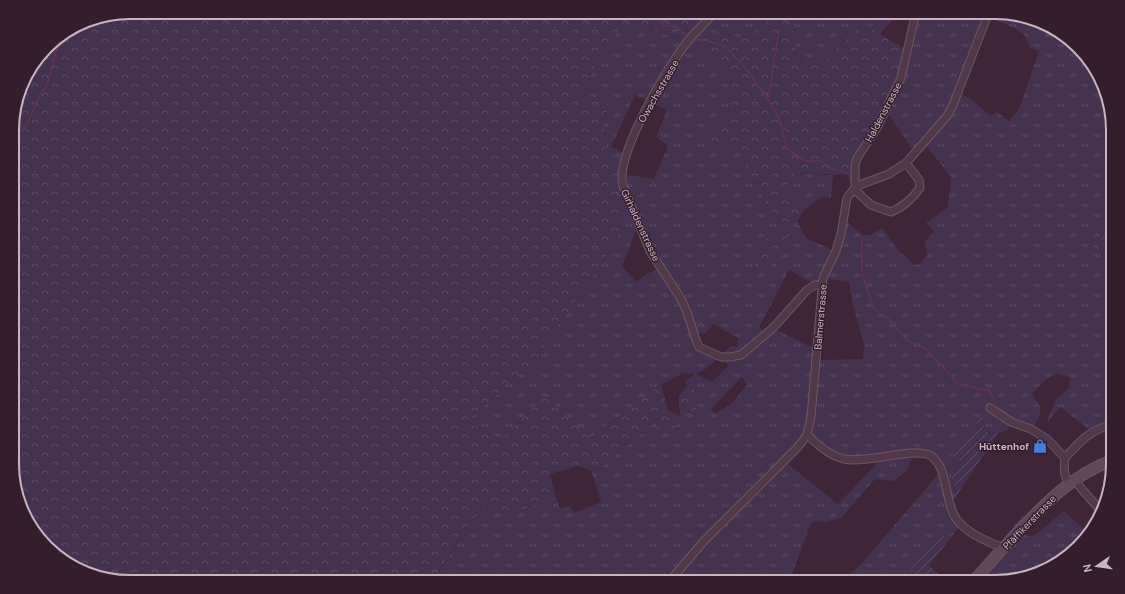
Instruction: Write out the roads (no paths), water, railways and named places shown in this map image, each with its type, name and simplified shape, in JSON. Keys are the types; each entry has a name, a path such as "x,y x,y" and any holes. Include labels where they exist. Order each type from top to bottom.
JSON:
{"main road":[{"name":"Pfäffikerstrasse","path":"979,575 1045,503 1072,481 1106,463"}],"street":[{"name":"Owachsstrasse","path":"621,180 621,174 631,142 651,99 682,49 709,19"},
{"name":"Haldenstrasse","path":"856,188 855,164 859,155 877,128 901,78 914,19"},
{"path":"906,163 918,180 920,188 911,200 898,209 891,212 871,205 856,188 867,181 889,174 906,163 947,116 953,105 986,19"},
{"name":"Girhaldenstrasse","path":"621,180 650,251 681,299 699,347 721,357 741,355 773,328 808,290 815,285 823,285"},
{"name":"Balmerstrasse","path":"675,575 704,541 798,447 806,435 811,417 824,273 836,251 841,234 847,198 856,188"},
{"path":"990,408 1011,422 1031,429 1047,439 1065,458"},
{"path":"1097,507 1079,486 1065,477 1065,458 1075,446 1092,432 1098,428 1106,426"},
{"path":"806,435 826,451 844,459 861,460 914,453 925,453 933,457 939,465 950,504 956,519 961,525 978,537 1004,548"}],"waterway":[{"path":"659,19 664,25 676,27 687,36"},
{"path":"768,99 779,30"},
{"path":"694,40 704,40 725,46 746,69 768,99 779,118 787,149 806,161 821,161 833,169 846,172 850,177 851,182"},
{"path":"19,133 26,126 40,94 47,85 56,51 62,43"},
{"path":"862,238 862,272 873,308 889,319 907,340 927,350 958,384 990,391 996,406 1016,420"}],"place":[{"name":"Hüttenhof","path":"1040,446"}]}
